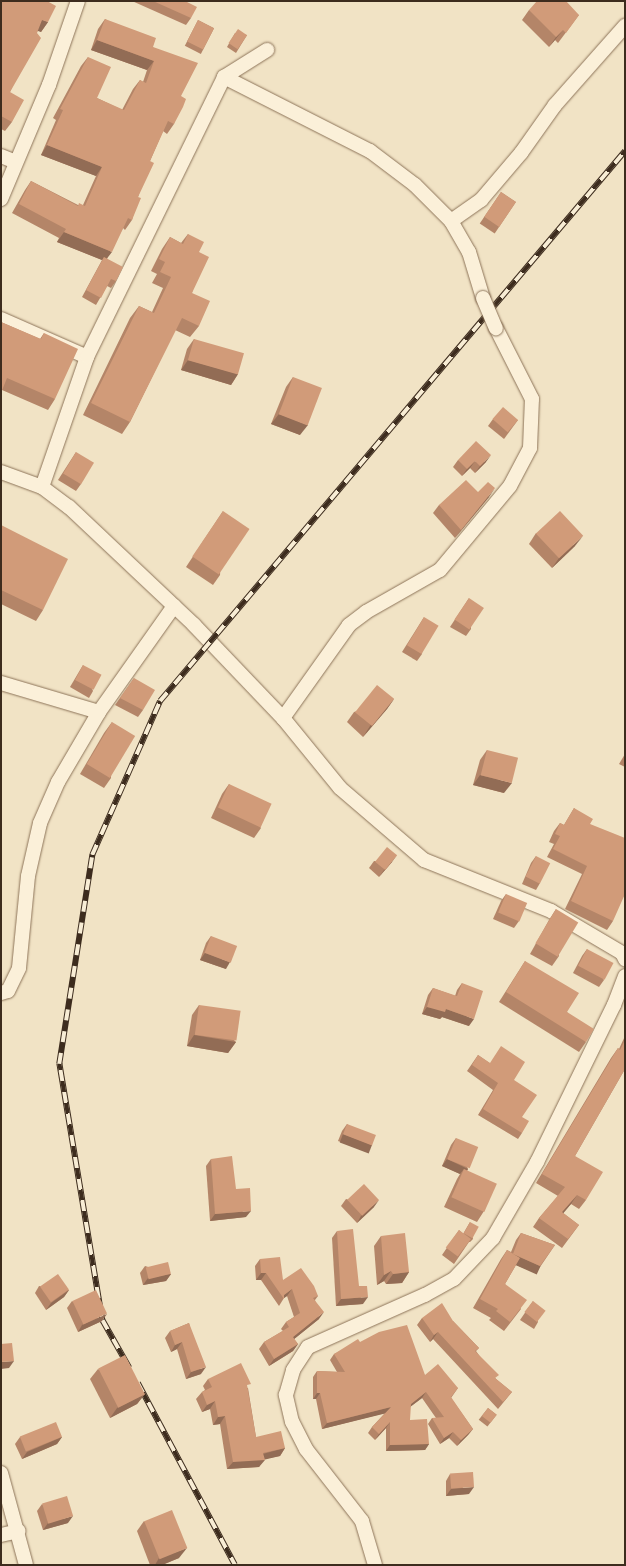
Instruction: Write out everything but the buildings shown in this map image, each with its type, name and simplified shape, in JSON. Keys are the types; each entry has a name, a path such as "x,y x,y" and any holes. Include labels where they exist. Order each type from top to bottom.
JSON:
{"street":[{"path":"1,199 49,85 78,1"},
{"path":"451,221 481,200 521,153 555,105 625,26"},
{"path":"42,486 87,357 224,76 267,50"},
{"path":"224,76 370,151 415,185 451,221 470,252 483,298 532,399 530,448 510,486 440,570 366,612 349,625 283,718"},
{"path":"1,156 16,162"},
{"path":"1,319 87,357"},
{"path":"1,472 42,486 69,507 174,606 283,718 340,788 424,860 551,911 622,953 625,958"},
{"path":"1,993 8,991 19,968 28,876 40,823 58,782 100,712 174,606"},
{"path":"1,683 100,712"},
{"path":"375,1565 362,1521 306,1449 292,1422 286,1395 292,1370 308,1347 425,1295 454,1278 493,1238 537,1162 614,1005 625,976"},
{"path":"1,1473 19,1531 26,1565"},
{"path":"1,1534 19,1531"}],"railway":[{"path":"129,1368 102,1320 59,1064 92,855 160,701 625,151"},
{"path":"138,1383 235,1565"}]}
